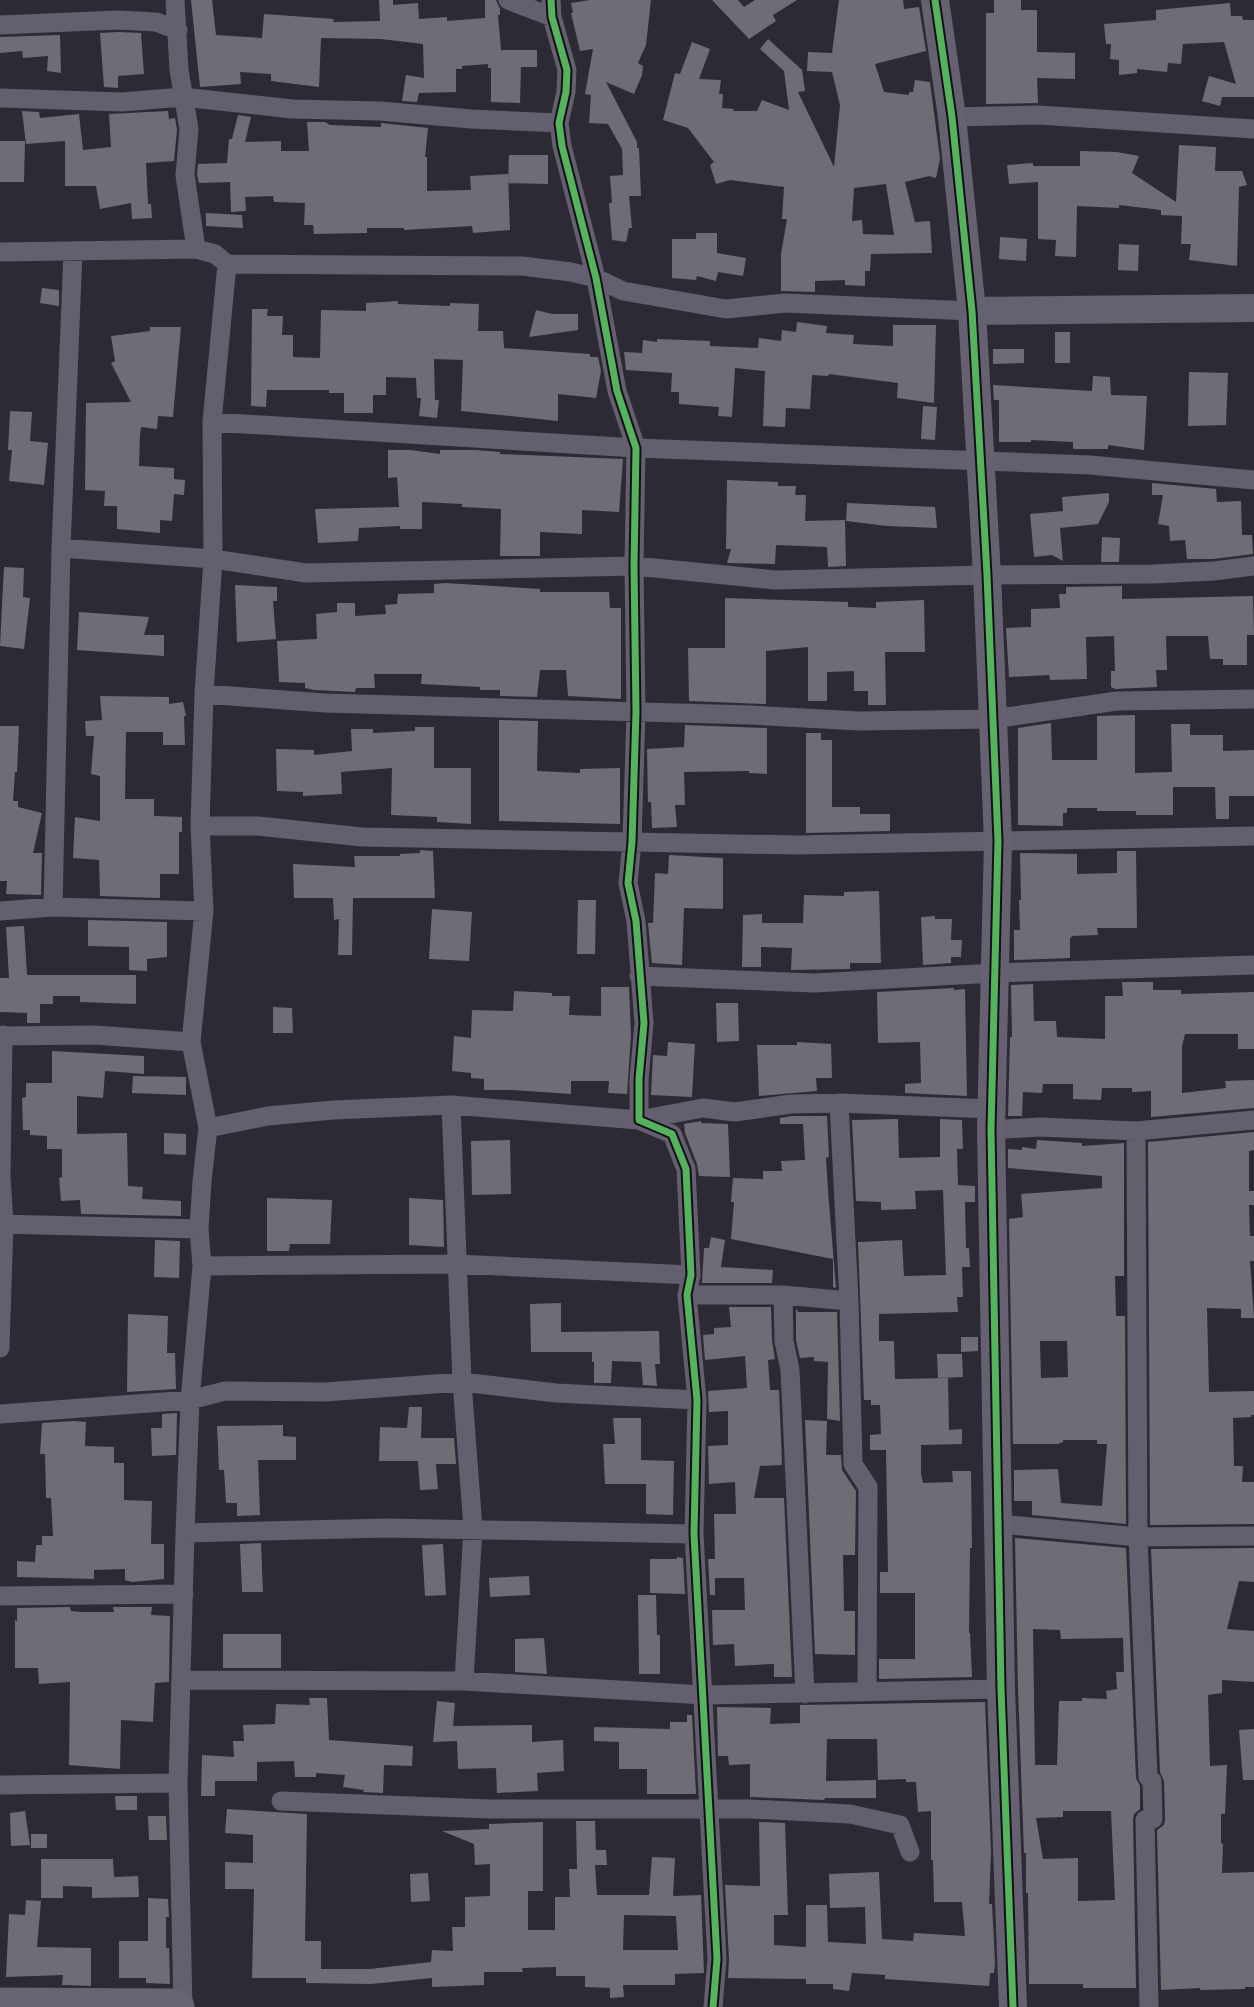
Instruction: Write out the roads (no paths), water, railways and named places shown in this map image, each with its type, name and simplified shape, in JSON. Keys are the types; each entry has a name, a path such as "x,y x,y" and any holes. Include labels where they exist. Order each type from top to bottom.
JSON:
{"highway":[{"path":"0,2006 176,2007"}],"street":[{"path":"175,0 179,70 189,129 185,175 196,249"},
{"path":"508,0 552,8 567,70 566,92 559,123 562,146 596,278 617,391 636,448 636,712 628,883 636,921 644,1023 639,1079 639,1120"},
{"path":"935,0 952,117 972,311 998,841 991,1120 1001,1689 1013,2007"},
{"path":"0,25 118,20 156,22 178,30"},
{"path":"0,98 122,102 183,97 292,109 380,111 559,123"},
{"path":"952,117 1038,115 1254,129"},
{"path":"0,252 196,249 215,254 228,264 522,266 571,272 596,278 623,291 726,309 785,303 972,311 1254,308"},
{"path":"53,907 61,548 73,252"},
{"path":"183,2007 178,1783 185,1533 190,1400 202,1266 200,1229 208,1128 191,1042 204,911 200,826 204,694 213,559 212,422 228,264"},
{"path":"212,422 636,448 1090,465 1254,480"},
{"path":"61,548 213,559 306,573 634,566 775,580 1153,574 1254,566"},
{"path":"204,694 325,703 859,721 993,719 1116,701 1254,699"},
{"path":"200,826 258,826 362,837 797,845 1254,836"},
{"path":"0,911 53,907 204,911"},
{"path":"639,975 815,983 995,973 1254,965"},
{"path":"0,1348 1,1036 95,1035 191,1042"},
{"path":"208,1128 268,1116 451,1105 639,1120 704,1108 735,1112 791,1104 839,1103 1040,1127 1136,1131 1254,1120"},
{"path":"839,1103 849,1301 853,1464 868,1487 867,1692"},
{"path":"451,1105 462,1382 473,1528 464,1681"},
{"path":"639,1120 672,1134 686,1169 691,1275 687,1295 697,1400 694,1534 717,1959 713,2007"},
{"path":"1136,1131 1138,1537 1148,1777 1152,1781 1154,1799 1153,1819 1145,1819 1149,2007"},
{"path":"2,1224 200,1229"},
{"path":"202,1266 456,1264 691,1275"},
{"path":"687,1295 783,1295 849,1301"},
{"path":"783,1295 785,1341 791,1382 805,1694"},
{"path":"0,1414 190,1400 225,1391 325,1392 462,1382 556,1393 697,1400"},
{"path":"1000,1524 1138,1537 1254,1536"},
{"path":"185,1533 473,1528 694,1534"},
{"path":"0,1595 184,1594"},
{"path":"182,1680 464,1681 704,1695 1001,1689"},
{"path":"0,1785 178,1783"},
{"path":"281,1801 490,1810 750,1809 850,1814 900,1825 910,1853"}]}
